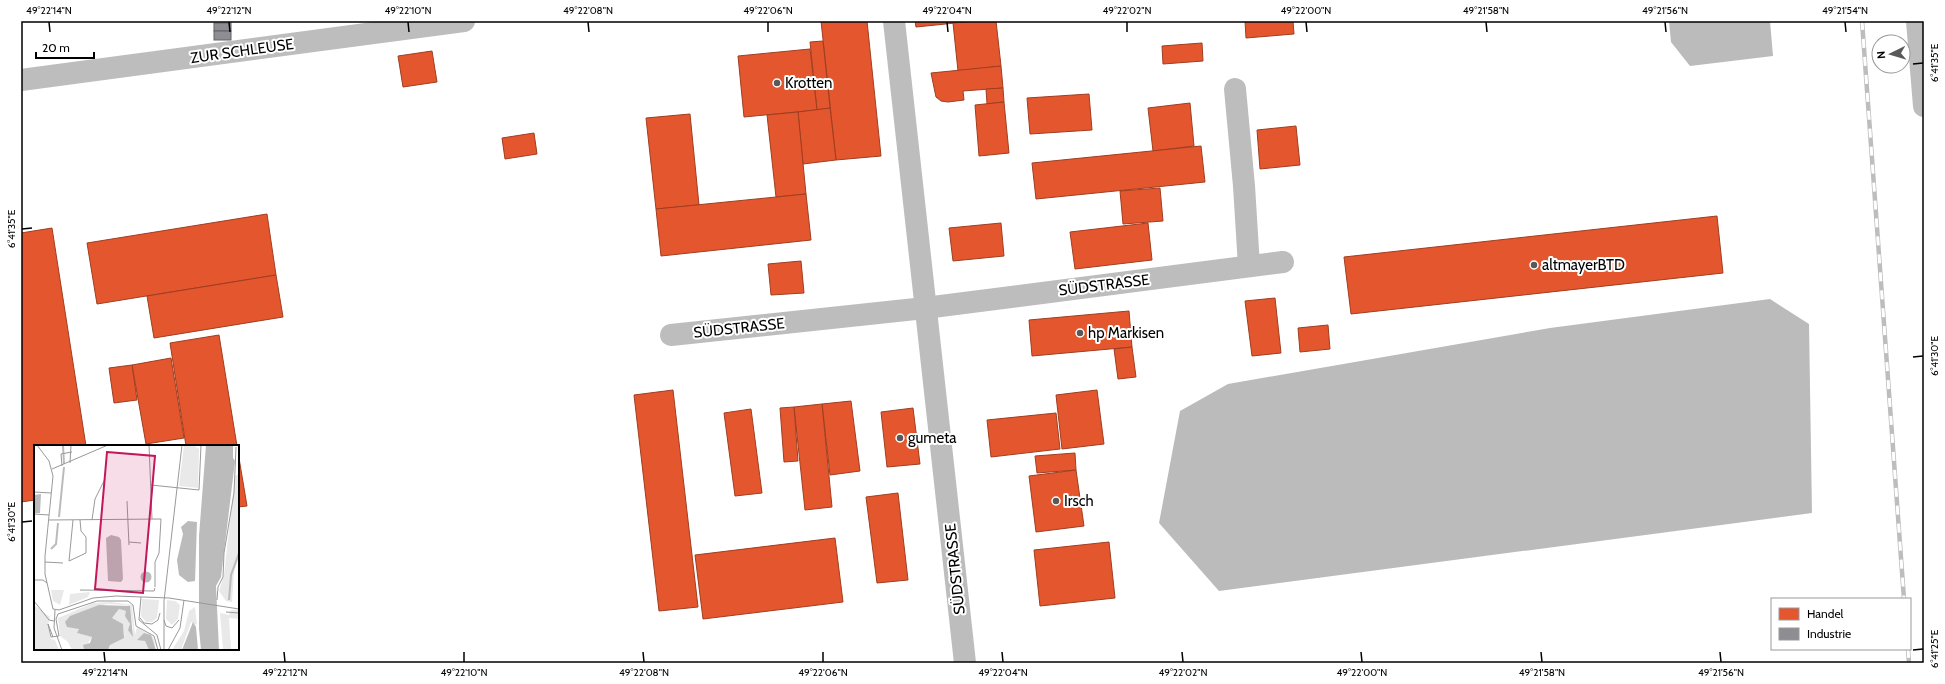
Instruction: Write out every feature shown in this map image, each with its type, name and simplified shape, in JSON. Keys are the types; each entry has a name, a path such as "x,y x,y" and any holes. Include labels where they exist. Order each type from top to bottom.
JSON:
{"street":[{"name":"ZUR SCHLEUSE","path":"21,80 338,38 418,24 464,21"},
{"name":"SÜDSTRASSE","path":"894,21 965,663"},
{"path":"1917,21 1924,106"},
{"path":"1235,89 1244,186 1248,266"},
{"name":"SÜDSTRASSE","path":"671,335 925,308 1283,262"}],"shaded area":[{"path":"1669,21 1770,21 1773,56 1690,66 1671,42"},
{"path":"1770,299 1809,324 1812,513 1219,591 1159,523 1180,411 1228,384 1550,328"}],"building: Handel":[{"path":"821,21 867,21 881,156 836,160"},
{"path":"915,21 975,21 916,27"},
{"path":"996,21 1001,66 958,71 953,23"},
{"path":"1245,21 1293,21 1294,34 1246,38"},
{"path":"823,41 830,108 817,110 810,42"},
{"path":"1202,43 1203,61 1163,64 1162,46"},
{"name":"Krotten","path":"810,49 817,110 744,117 738,56"},
{"path":"432,51 437,82 403,87 398,56"},
{"path":"1001,66 1003,88 963,91 964,100 948,102 941,101 936,97 931,73"},
{"path":"1003,88 1004,102 987,104 986,89"},
{"path":"1089,94 1092,130 1030,134 1027,98"},
{"path":"1004,102 1009,153 979,156 975,105"},
{"path":"1190,103 1194,146 1153,151 1148,108"},
{"path":"830,108 836,160 803,164 798,112"},
{"path":"798,112 806,194 776,197 767,115"},
{"path":"690,114 699,205 656,209 646,118"},
{"path":"1296,126 1300,165 1260,169 1257,130"},
{"path":"534,133 537,154 505,159 502,138"},
{"path":"1201,146 1205,182 1036,199 1032,163"},
{"path":"1160,188 1163,221 1123,224 1120,191"},
{"path":"806,194 811,240 661,256 656,209"},
{"path":"267,214 276,275 97,304 87,243"},
{"name":"altmayerBTD","path":"1717,216 1723,273 1351,314 1344,257"},
{"path":"1001,223 1004,256 953,261 949,228"},
{"path":"1148,223 1152,260 1075,269 1070,232"},
{"path":"52,228 86,445 34,445 34,500 21,502 21,233"},
{"path":"801,261 804,293 771,295 768,264"},
{"path":"276,275 283,317 154,338 147,296"},
{"path":"1275,298 1281,353 1252,356 1245,301"},
{"name":"hp Markisen","path":"1129,311 1132,347 1032,356 1029,320"},
{"path":"1328,325 1330,349 1300,352 1298,328"},
{"path":"219,335 237,445 186,445 170,343"},
{"path":"1132,347 1136,377 1118,379 1114,349"},
{"path":"171,358 184,438 146,444 132,365"},
{"path":"132,365 137,400 114,403 109,368"},
{"path":"673,390 698,607 659,611 634,395"},
{"path":"1097,390 1104,444 1062,449 1056,395"},
{"path":"851,401 860,471 830,475 822,404"},
{"path":"822,404 832,507 805,510 794,407"},
{"path":"794,407 798,461 784,462 780,408"},
{"name":"gumeta","path":"913,408 920,464 887,467 881,412"},
{"path":"751,409 762,493 735,496 724,413"},
{"path":"1056,413 1060,449 991,457 987,420"},
{"path":"1075,453 1076,470 1037,473 1035,456"},
{"path":"239,458 247,506 239,507"},
{"name":"Irsch","path":"1076,470 1084,526 1036,532 1029,476"},
{"path":"898,493 908,580 877,583 866,497"},
{"path":"835,538 843,602 703,619 695,555"},
{"path":"1109,542 1115,598 1040,606 1034,550"}],"building: Industrie":[{"path":"214,23 231,23 231,31 214,31"},
{"path":"214,31 231,31 231,40 214,40"}],"railway":[{"path":"1862,21 1904,598"},
{"path":"1908,650 1909,663"}],"place":[{"name":"Krotten","path":"777,83"},
{"name":"altmayerBTD","path":"1534,265"},
{"name":"hp Markisen","path":"1080,333"},
{"name":"gumeta","path":"900,438"},
{"name":"Irsch","path":"1056,501"}]}
